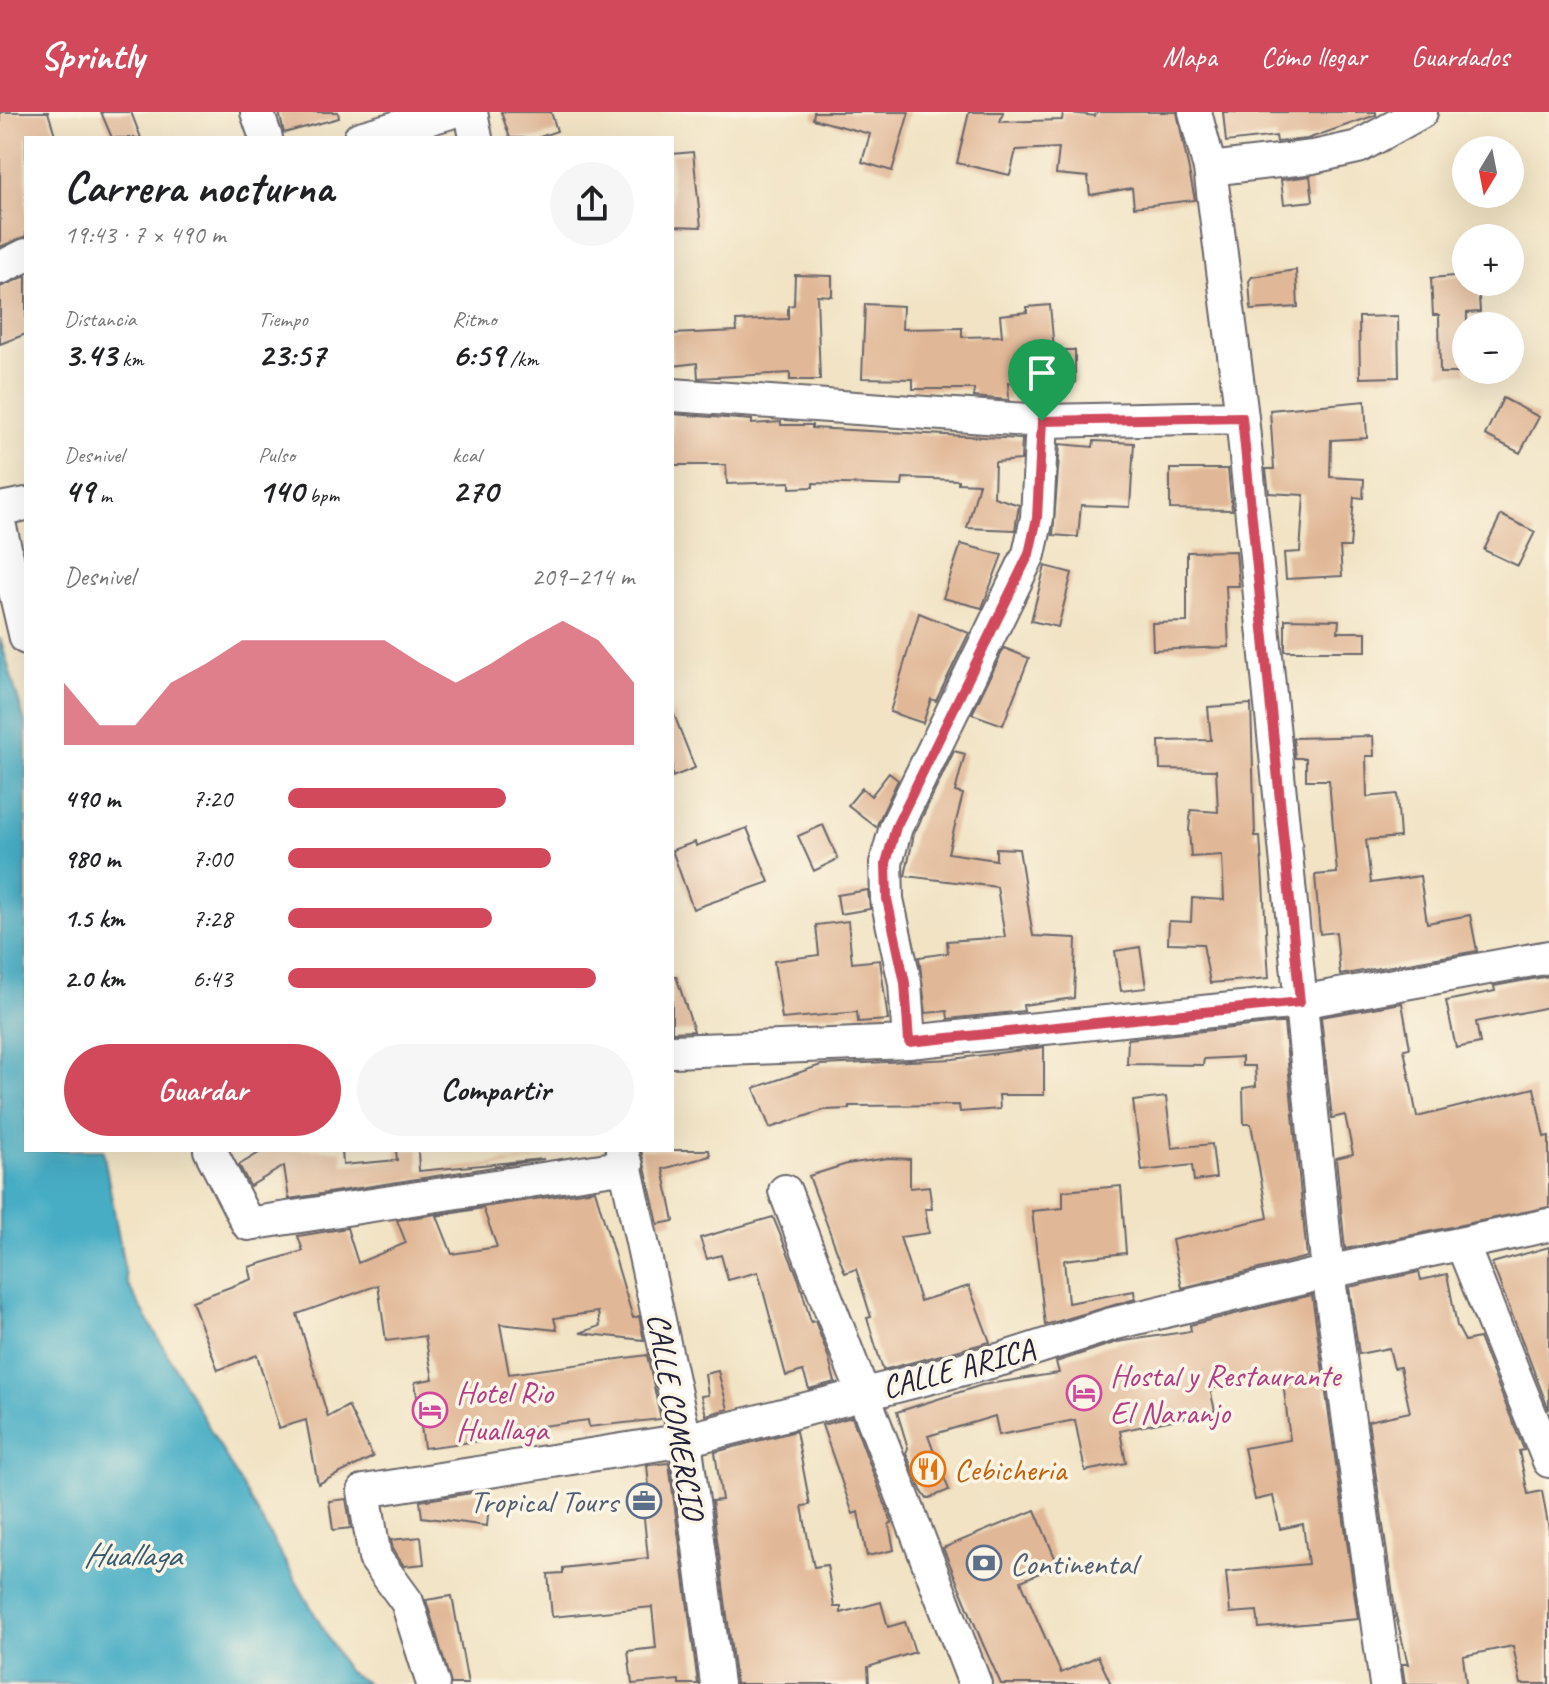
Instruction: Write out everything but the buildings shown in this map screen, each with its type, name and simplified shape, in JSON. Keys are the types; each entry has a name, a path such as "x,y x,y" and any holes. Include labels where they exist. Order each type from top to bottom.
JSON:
{"street":[{"path":"257,112 265,136"},
{"path":"367,136 451,112"},
{"path":"471,112 476,136"},
{"path":"1195,112 1210,169 1242,417 1328,1272 1386,1684"},
{"path":"1210,169 1313,157 1358,147 1421,112"},
{"path":"0,268 24,256"},
{"path":"674,395 1042,421 1242,417"},
{"path":"909,1042 905,983 887,899 886,863 896,827 1029,554 1037,518 1042,421"},
{"path":"0,509 24,504"},
{"path":"0,527 24,629"},
{"path":"674,1051 909,1042 1300,1002 1484,966 1549,957"},
{"path":"218,1155 248,1224 624,1158"},
{"name":"CALLE COMERCIO","path":"624,1158 685,1440 717,1684"},
{"path":"785,1191 975,1684"},
{"name":"CALLE ARICA","path":"433,1684 407,1602 375,1558 364,1491 685,1440 1002,1359 1112,1324 1328,1272 1549,1225"},
{"path":"1462,1244 1549,1461"}],"water":[{"name":"Huallaga","path":"0,638 24,719 24,1152 103,1152 127,1283 347,1671 368,1684 0,1684"}],"place":[{"name":"Hostal y Restaurante El Naranjo","path":"1084,1393"},
{"name":"Hotel Rio Huallaga","path":"430,1410"},
{"name":"Cebicheria","path":"928,1469"},
{"name":"Tropical Tours","path":"644,1501"},
{"name":"Continental","path":"984,1563"}],"route":[{"path":"1242,417 1300,1002 909,1042 905,983 887,899 886,863 896,827 1029,554 1037,518 1042,421 1242,417"}]}
